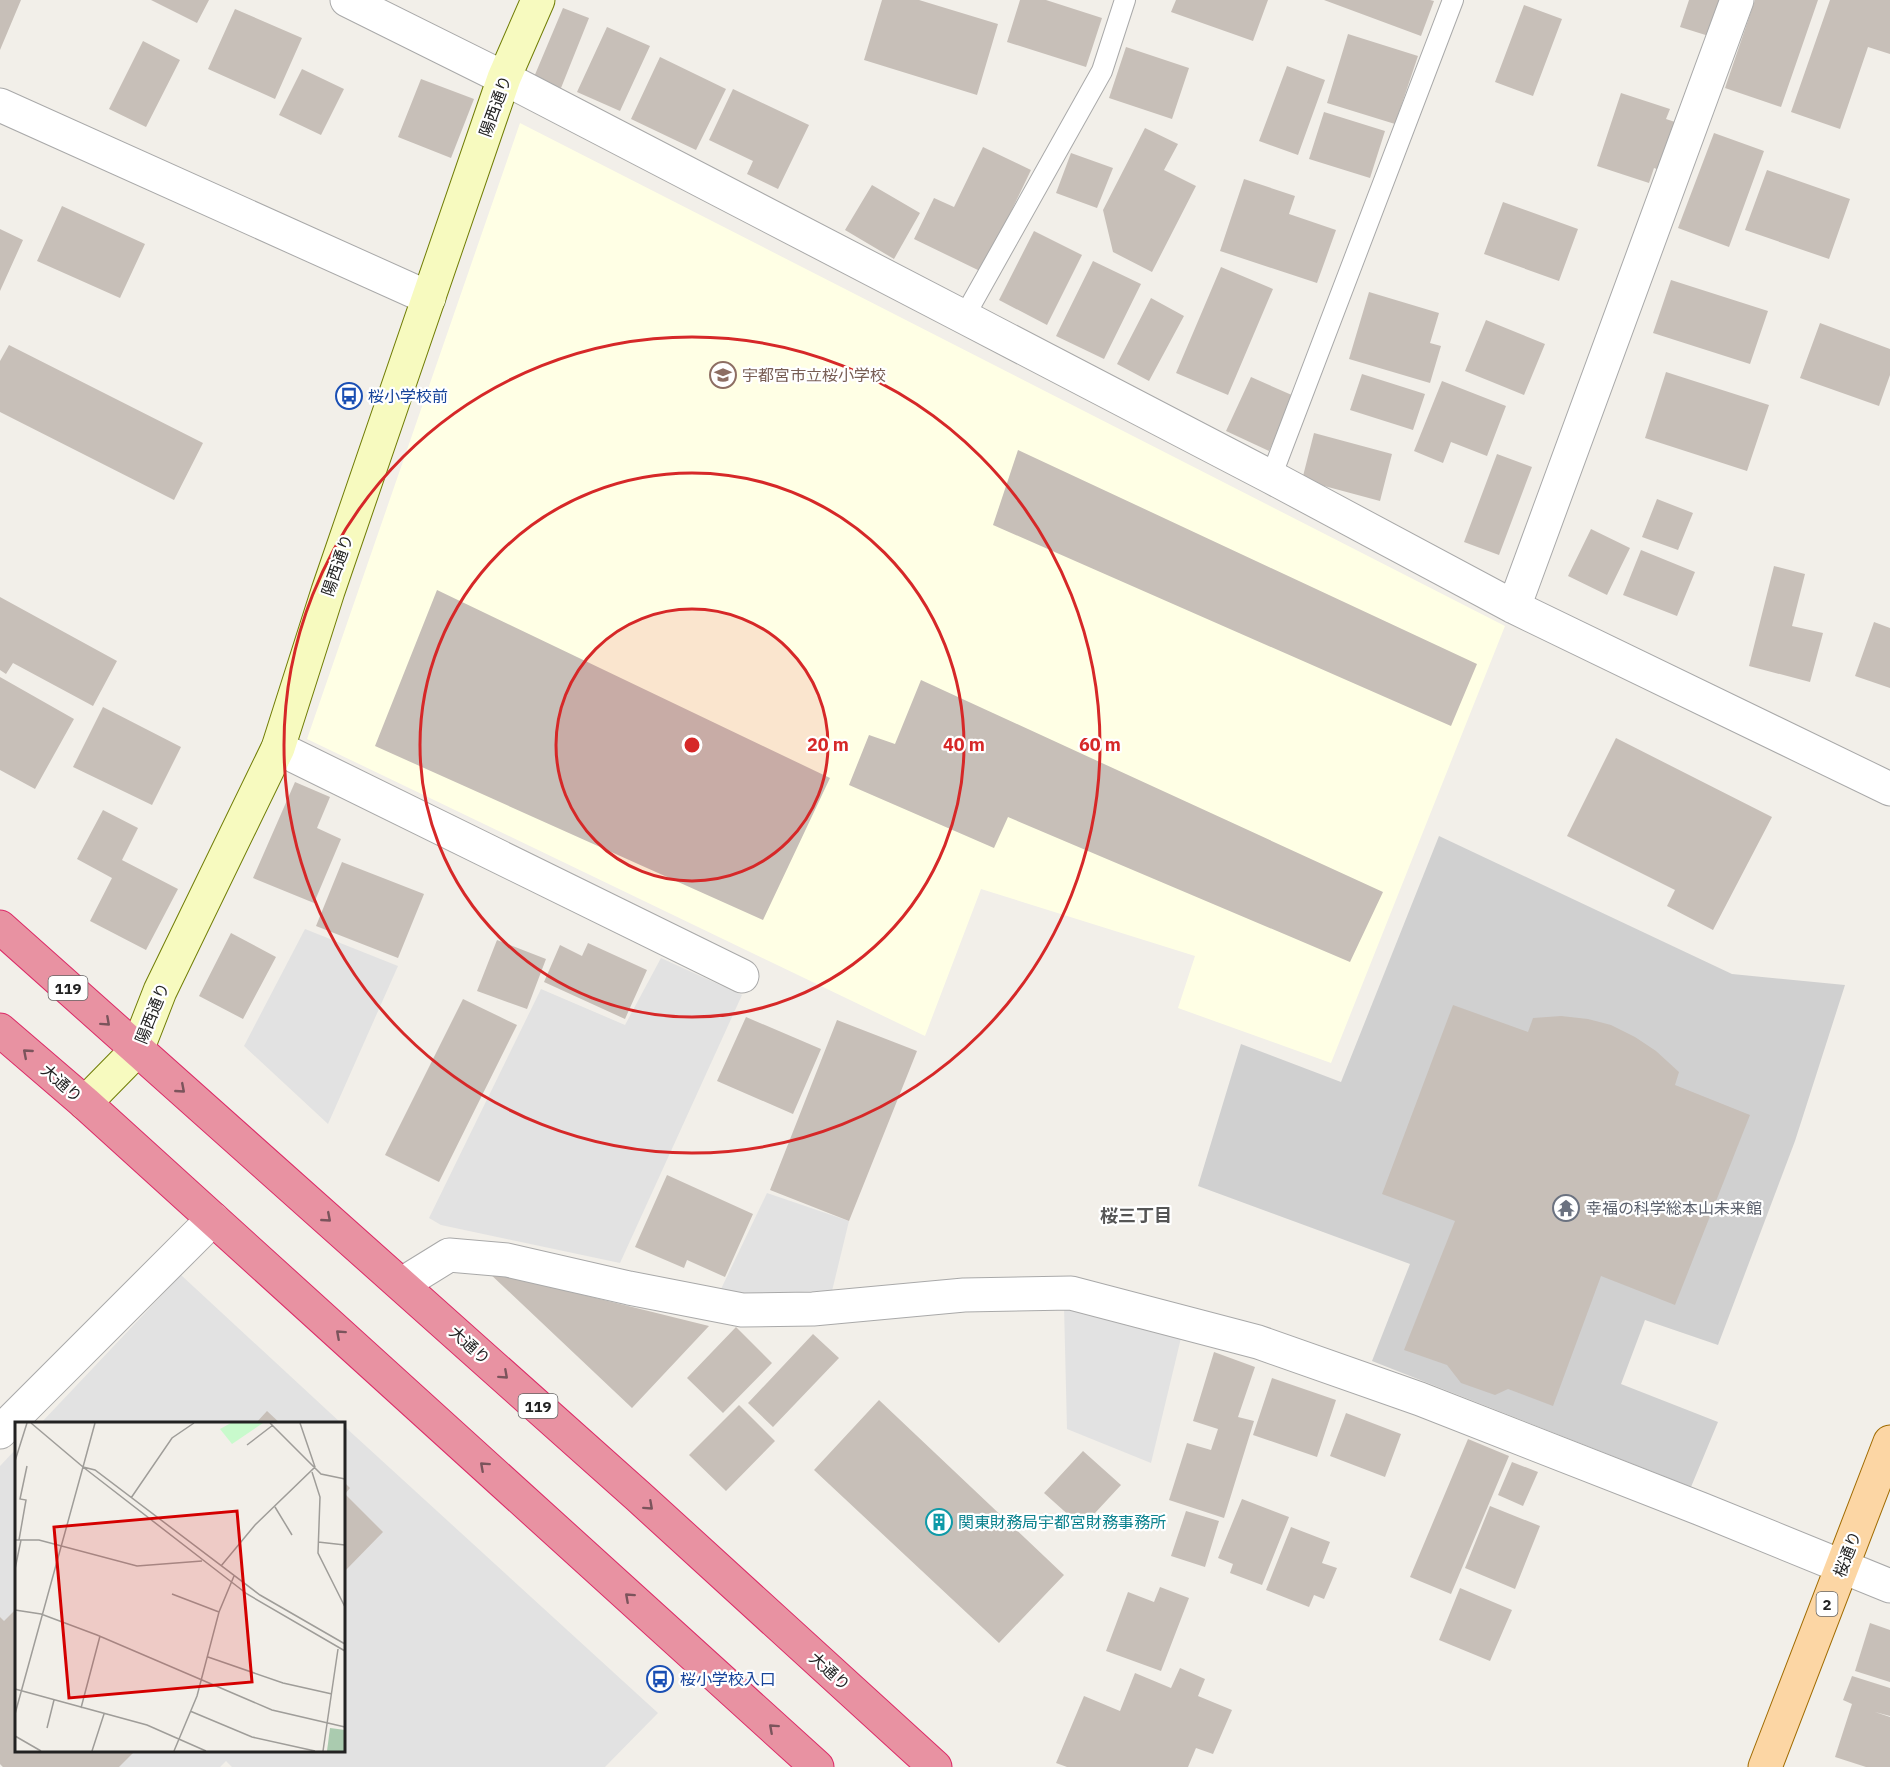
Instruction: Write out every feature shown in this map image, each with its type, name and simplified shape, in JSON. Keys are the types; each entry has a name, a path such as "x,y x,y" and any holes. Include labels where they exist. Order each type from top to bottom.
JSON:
{"highway":[{"name":"大通り","path":"0,927 638,1496 935,1767"},
{"name":"大通り","path":"0,1029 85,1103 817,1767"}],"main road":[{"name":"桜通り","path":"1765,1767 1890,1442"}],"street":[{"path":"347,0 504,78 964,317 1514,607 1890,789"},
{"name":"陽西通り","path":"85,1103 137,1050 160,991 278,748 332,579 504,78 538,0"},
{"path":"1514,607 1737,0"},
{"path":"0,105 429,298"},
{"path":"278,748 742,976"},
{"path":"0,1432 213,1219"},
{"path":"402,1284 449,1255 507,1260 629,1288 742,1310 813,1309 964,1295 1071,1293 1258,1342 1409,1395 1701,1509 1890,1586"}],"lane":[{"path":"964,317 1102,71 1125,0"},
{"path":"1271,477 1453,0"}],"shaded area":[{"name":"宇都宮市立桜小学校","path":"520,123 1505,626 1331,1063 1178,1008 1195,956 981,889 925,1036 307,739"},
{"path":"1439,836 1732,974 1845,985 1795,1141 1718,1345 1645,1320 1621,1384 1718,1422 1691,1487 1372,1361 1410,1264 1198,1186 1241,1044 1341,1082"},
{"path":"305,929 398,966 328,1124 244,1046"},
{"path":"661,958 742,995 620,1263 441,1225 429,1218 541,989 625,1025"},
{"path":"767,1193 849,1221 832,1291 737,1294 721,1289"},
{"path":"181,1275 340,1422 42,1422"},
{"path":"1064,1306 1181,1338 1151,1463 1067,1429"},
{"path":"345,1427 658,1713 605,1767 232,1767 226,1761 220,1767 3,1767 0,1764 0,1466 15,1450 15,1752 345,1752"}],"building":[{"path":"0,0 21,0 0,50"},
{"path":"151,0 209,0 197,23"},
{"path":"882,0 919,0 998,24 977,95 864,60"},
{"path":"1020,0 1046,0 1102,18 1086,67 1007,42"},
{"path":"1176,0 1268,0 1253,41 1171,12"},
{"path":"1324,0 1430,0 1434,1 1421,36"},
{"path":"1689,0 1724,0 1712,37 1680,27"},
{"path":"1755,0 1818,0 1781,107 1725,88"},
{"path":"1830,0 1890,0 1890,54 1868,47 1840,129 1791,112"},
{"path":"1524,5 1562,19 1533,96 1495,82"},
{"path":"563,8 589,18 561,88 534,77"},
{"path":"235,9 302,38 275,99 208,69"},
{"path":"607,27 650,46 620,111 577,92"},
{"path":"1348,34 1418,56 1395,124 1327,103"},
{"path":"143,41 180,60 146,127 109,109"},
{"path":"1126,47 1189,68 1172,119 1109,98"},
{"path":"660,57 726,89 696,150 631,119"},
{"path":"1287,66 1325,80 1298,155 1259,141"},
{"path":"302,69 344,89 321,135 279,115"},
{"path":"421,79 474,99 451,158 398,137"},
{"path":"733,89 809,125 778,189 747,174 753,161 709,140"},
{"path":"1621,93 1670,109 1666,119 1678,123 1662,171 1654,168 1649,183 1597,166"},
{"path":"1324,112 1385,131 1370,178 1309,159"},
{"path":"1145,128 1178,144 1164,170 1196,186 1152,272 1113,252 1103,210"},
{"path":"1714,133 1764,151 1729,247 1678,228"},
{"path":"983,147 1031,170 982,272 914,239 934,198 954,207"},
{"path":"1071,153 1113,168 1097,208 1056,193"},
{"path":"1767,170 1850,199 1829,259 1745,230"},
{"path":"1244,179 1295,196 1289,214 1336,230 1317,283 1220,251"},
{"path":"872,185 920,213 894,259 845,230"},
{"path":"1503,202 1578,229 1559,281 1484,254"},
{"path":"62,206 145,244 120,298 37,261"},
{"path":"0,229 23,240 0,291"},
{"path":"1034,231 1082,255 1047,325 999,300"},
{"path":"1093,261 1141,284 1104,359 1056,336"},
{"path":"1221,267 1273,289 1228,395 1176,373"},
{"path":"1671,280 1768,311 1750,364 1653,333"},
{"path":"1369,292 1439,313 1430,343 1441,346 1430,383 1349,359"},
{"path":"1151,298 1184,316 1149,381 1117,364"},
{"path":"1486,320 1545,344 1524,395 1465,371"},
{"path":"1820,323 1890,349 1890,375 1879,406 1800,378"},
{"path":"9,345 203,443 174,500 0,412 0,361"},
{"path":"1666,372 1769,405 1747,471 1645,438"},
{"path":"1362,374 1425,394 1413,430 1350,410"},
{"path":"1251,377 1294,396 1269,451 1226,431"},
{"path":"1442,381 1506,406 1487,456 1451,442 1443,463 1414,451"},
{"path":"1314,433 1392,454 1380,501 1302,480"},
{"path":"1018,450 1477,664 1451,726 993,525"},
{"path":"1497,454 1532,467 1499,555 1464,542"},
{"path":"1657,499 1693,513 1678,550 1642,537"},
{"path":"1591,529 1630,548 1607,595 1568,576"},
{"path":"1641,550 1695,572 1677,616 1623,595"},
{"path":"1774,566 1805,574 1792,626 1823,633 1810,682 1749,666"},
{"path":"437,590 830,778 763,920 375,746"},
{"path":"0,597 117,661 93,706 13,663 6,674 0,670"},
{"path":"1874,622 1890,628 1890,688 1855,676"},
{"path":"0,677 74,719 35,789 0,770"},
{"path":"921,680 1383,892 1350,962 1008,817 994,848 849,785 869,735 895,744"},
{"path":"103,707 181,747 152,805 73,767"},
{"path":"1616,738 1772,817 1713,930 1667,906 1675,890 1567,836"},
{"path":"295,782 330,797 317,828 341,839 314,903 253,878"},
{"path":"103,810 138,828 122,860 178,889 146,950 90,921 112,878 77,859"},
{"path":"342,862 424,894 398,958 316,926"},
{"path":"231,933 276,957 243,1019 199,996"},
{"path":"497,940 546,959 527,1009 477,991"},
{"path":"588,943 647,970 625,1019 544,982 560,945 582,956"},
{"path":"463,999 517,1025 439,1182 385,1155"},
{"name":"幸福の科学総本山未来館","path":"1453,1005 1528,1032 1533,1018 1561,1016 1588,1019 1611,1025 1656,1051 1679,1072 1675,1085 1750,1115 1675,1305 1601,1276 1553,1406 1508,1389 1495,1395 1461,1383 1447,1365 1404,1350 1455,1221 1382,1194"},
{"path":"746,1017 821,1049 793,1114 717,1081"},
{"path":"837,1020 917,1051 849,1221 770,1190"},
{"path":"667,1175 753,1214 725,1277 687,1260 684,1268 635,1247"},
{"path":"487,1271 709,1326 632,1408"},
{"path":"736,1327 772,1363 723,1413 687,1378"},
{"path":"813,1334 839,1358 773,1427 748,1403"},
{"path":"1214,1352 1255,1367 1238,1417 1254,1421 1224,1518 1169,1500 1187,1443 1211,1450 1218,1429 1193,1421"},
{"path":"1272,1378 1336,1400 1317,1457 1253,1435"},
{"name":"関東財務局宇都宮財務事務所","path":"879,1400 1064,1575 999,1643 814,1470"},
{"path":"739,1405 775,1441 726,1491 689,1455"},
{"path":"267,1411 279,1422 257,1422"},
{"path":"1346,1413 1401,1434 1385,1477 1330,1456"},
{"path":"1468,1439 1509,1456 1451,1594 1410,1577"},
{"path":"1083,1451 1121,1485 1082,1527 1044,1493"},
{"path":"1512,1462 1538,1472 1523,1506 1498,1495"},
{"path":"345,1483 350,1488 345,1494"},
{"path":"345,1494 383,1532 345,1571"},
{"path":"1242,1499 1289,1517 1262,1585 1230,1573 1233,1564 1218,1558"},
{"path":"1490,1506 1540,1526 1515,1589 1465,1568"},
{"path":"1186,1511 1219,1521 1205,1567 1171,1556"},
{"path":"1291,1527 1330,1542 1322,1563 1337,1568 1324,1599 1314,1595 1309,1607 1266,1590"},
{"path":"1160,1587 1189,1598 1161,1671 1106,1651 1128,1592 1154,1602"},
{"path":"1460,1588 1512,1610 1490,1661 1439,1640"},
{"path":"15,1610 15,1752 134,1752 119,1767 3,1767 0,1764 0,1617 4,1621"},
{"path":"1870,1623 1890,1630 1890,1682 1855,1671"},
{"path":"1180,1668 1205,1679 1198,1696 1232,1710 1213,1754 1196,1748 1188,1767 1067,1767 1056,1763 1084,1696 1120,1711 1135,1673 1171,1688"},
{"path":"1852,1676 1890,1688 1890,1716 1875,1712 1890,1717 1890,1767 1866,1767 1835,1757 1852,1704 1843,1700"}],"place":[{"name":"宇都宮市立桜小学校","path":"723,375"},
{"name":"桜小学校前","path":"349,396"},
{"name":"幸福の科学総本山未来館","path":"1566,1208"},
{"name":"関東財務局宇都宮財務事務所","path":"939,1522"},
{"name":"桜小学校入口","path":"660,1679"}],"district":[{"name":"桜三丁目","path":"1136,1215"}]}
